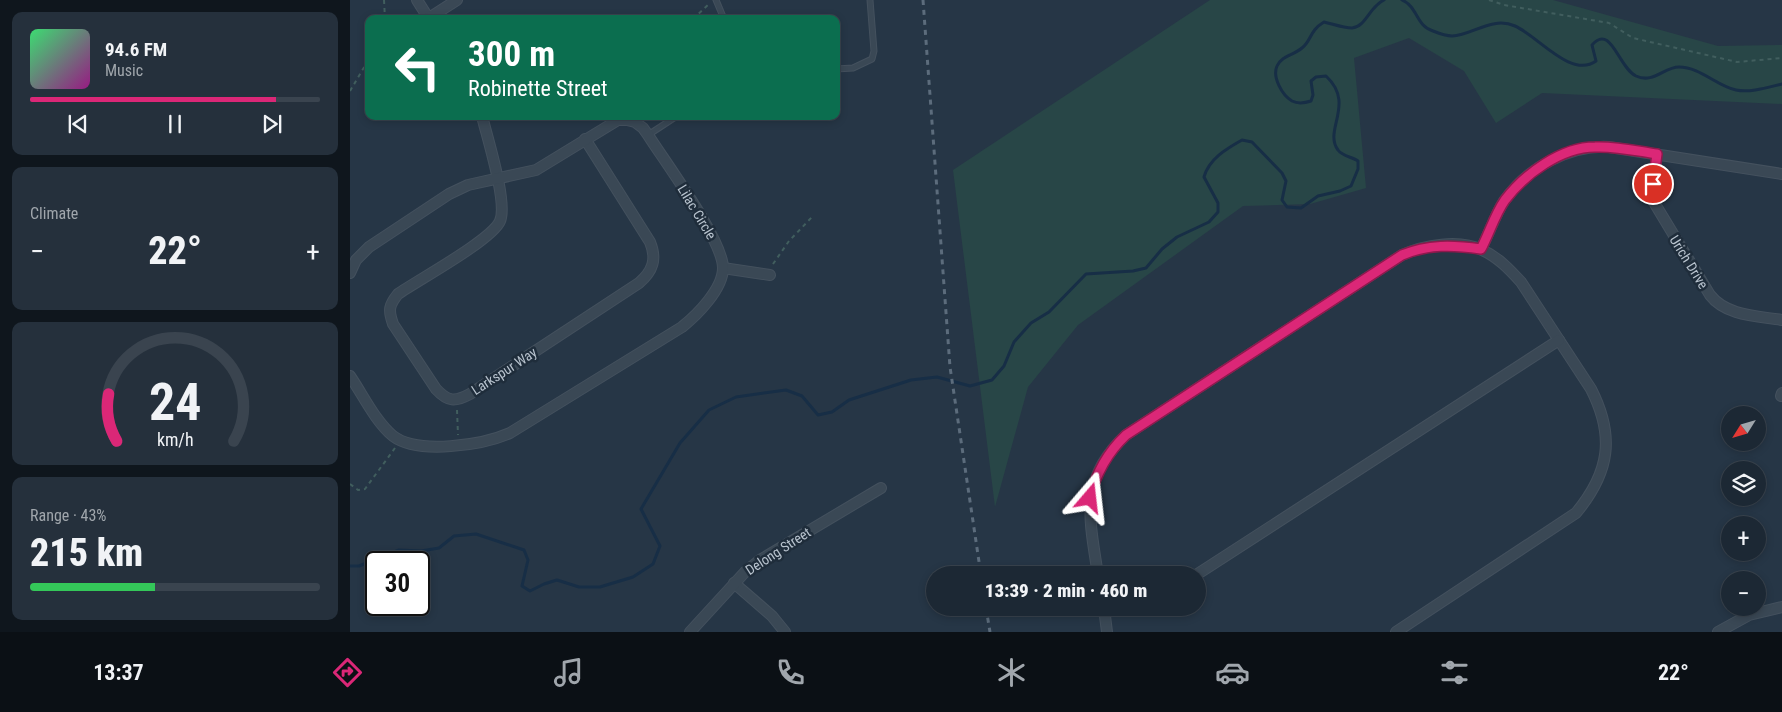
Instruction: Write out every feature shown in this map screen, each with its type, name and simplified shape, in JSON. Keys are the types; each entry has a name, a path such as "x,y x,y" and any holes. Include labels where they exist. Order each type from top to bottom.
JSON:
{"street":[{"path":"417,0 426,15"},
{"path":"435,15 457,0"},
{"path":"483,120 497,179"},
{"name":"Lilac Circle","path":"350,273 356,260 369,247 449,194 468,185 536,170 618,120 627,120 644,128 713,236 723,268"},
{"name":"Larkspur Way","path":"497,179 501,196 501,220 495,229 398,294 390,304 389,312 392,324 436,389 442,396 456,400 470,394 640,283 651,270 654,260 650,242 585,139"},
{"path":"1481,249 1504,202 1520,183 1558,157 1583,148 1595,147 1657,154 1782,174"},
{"name":"Urich Drive","path":"1657,154 1652,192 1657,210 1714,300 1729,310 1782,320"},
{"path":"1097,566 1090,518 1090,498 1095,479 1104,460 1111,448 1126,435 1402,255 1416,249 1438,246 1481,249 1508,268 1521,282 1591,389 1605,424 1606,454 1603,470 1596,486 1576,513 1396,632"},
{"path":"350,376 385,428 401,440 426,446 459,445 498,438 510,433 700,313 720,280 723,268 768,275"},
{"path":"1206,569 1559,340"},
{"name":"Delong Street","path":"690,632 734,583 760,560 881,488"},
{"path":"734,583 772,616 786,632"},
{"path":"1718,632 1749,616 1782,607"},
{"path":"1105,616 1107,632"}],"lane":[{"path":"840,69 853,68 872,59 874,51 870,0"},
{"path":"716,2 722,15"},
{"path":"648,135 671,120"}],"path":[{"path":"384,0 385,15"},
{"path":"1489,0 1610,23 1633,38 1737,62 1782,58"},
{"path":"697,15 708,4 716,2"},
{"path":"350,91 365,66"},
{"path":"768,275 789,240 812,217"},
{"path":"456,400 459,445"},
{"path":"350,484 358,490 365,489 401,440"}],"green space":[{"path":"1210,0 1553,0 1718,46 1782,45 1782,104 1542,93 1496,123 1464,71 1409,38 1354,58 1366,188 1310,204 1243,206 1078,325 1028,387 995,507 953,170"}],"waterway":[{"path":"350,566 359,566 399,550 421,551 439,548 454,536 476,534 524,550 528,560 522,586 530,591 557,580 579,587 600,587 633,577 653,564 660,546 641,509 680,443 709,410 736,397 786,390 802,396 818,415 832,412 849,400 911,380 937,377 970,386 992,380 1004,366 1014,342 1031,323 1049,312 1086,274 1133,271 1146,268 1162,249 1177,237 1209,222 1218,212 1218,203 1204,177 1206,171 1219,155 1242,140 1252,142 1282,173 1286,181 1282,200 1287,207 1301,208 1318,196 1340,191 1351,186 1358,169 1358,161 1340,152 1334,142 1339,106 1335,86 1326,76 1316,77 1311,81 1313,95 1311,101 1294,102 1282,90 1277,80 1276,70 1281,60 1299,50 1308,42 1319,25 1324,22 1345,27 1357,27 1384,0"},
{"path":"1402,0 1411,7 1427,29 1437,33 1452,36 1460,35 1498,23 1507,24 1524,31 1555,54 1576,65 1586,65 1596,61 1592,45 1604,39 1610,43 1630,71 1642,78 1653,77 1679,67 1694,70 1722,85 1741,91 1782,84"}],"railway":[{"path":"923,0 950,367 980,566"},
{"path":"987,616 990,632"}],"route":[{"path":"1090,498 1095,479 1104,460 1111,448 1126,435 1402,255 1416,249 1438,246 1481,249 1504,202 1520,183 1539,168 1558,157 1570,151 1595,147 1610,147 1657,154 1653,184"}]}
